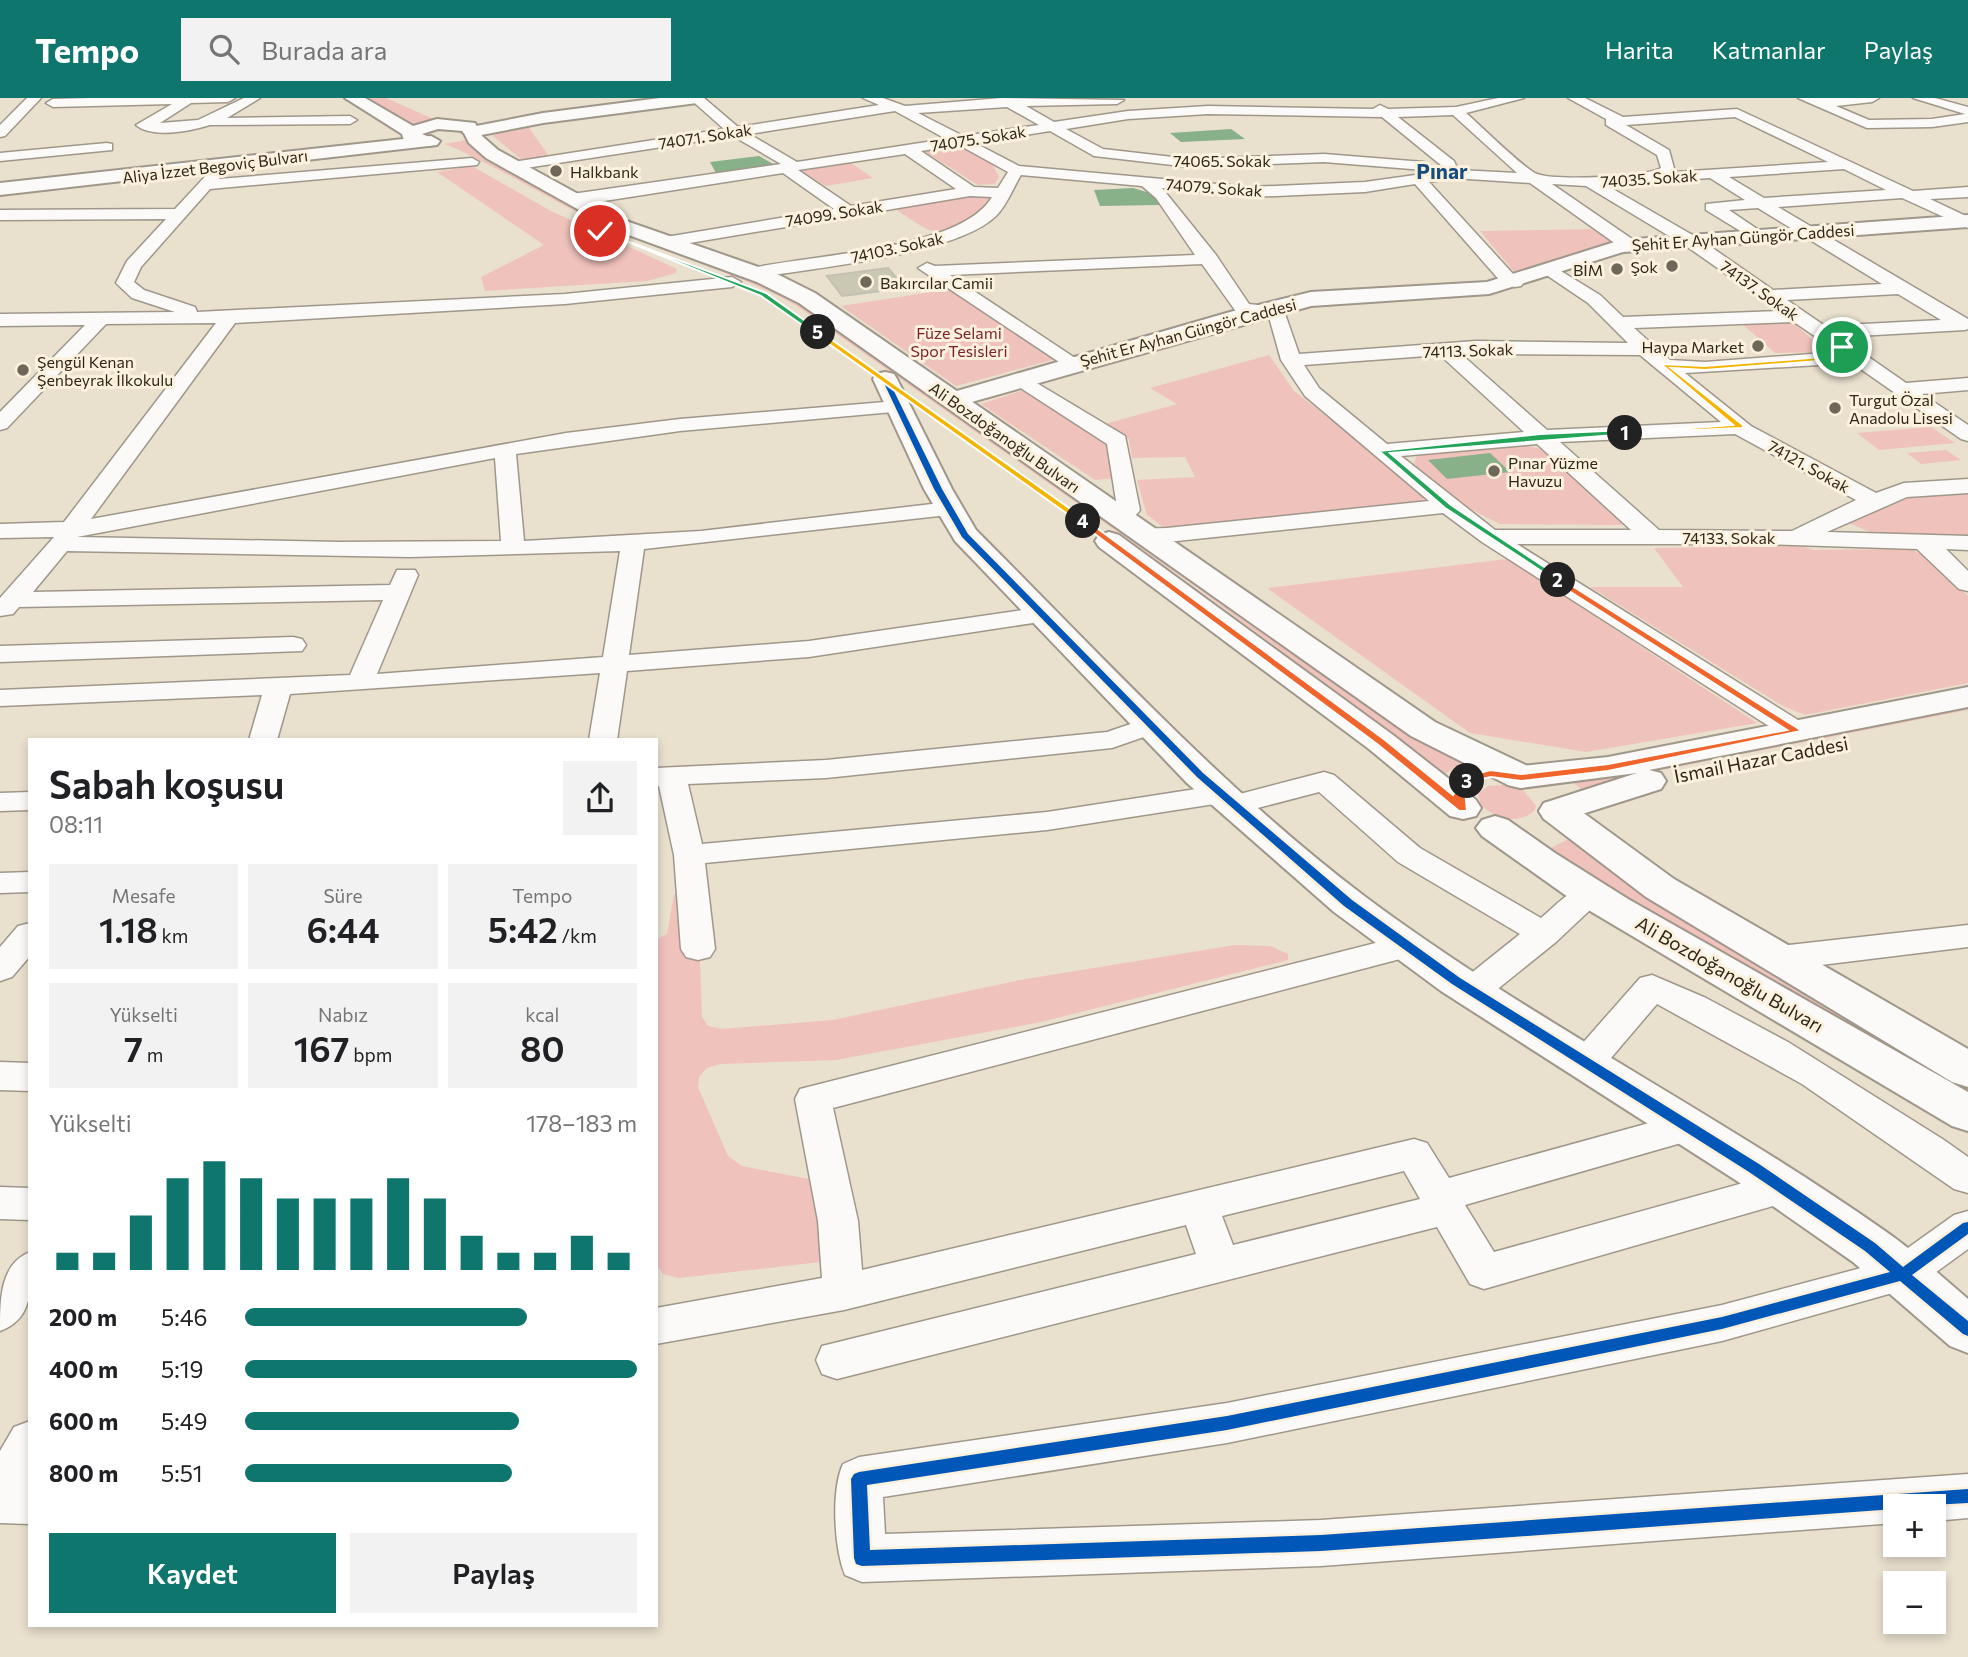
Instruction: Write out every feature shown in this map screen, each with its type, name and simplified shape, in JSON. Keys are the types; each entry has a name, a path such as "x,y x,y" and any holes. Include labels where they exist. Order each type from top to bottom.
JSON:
{"main road":[{"name":"Ali Bozdoğanoğlu Bulvarı","path":"353,98 421,136 432,145 472,162 600,231 807,298 1423,729 1547,792 1557,811 1635,872 1968,1070"},
{"path":"421,136 460,137 463,128 696,98"},
{"name":"Ali Bozdoğanoğlu Bulvarı","path":"426,111 463,128 492,154 622,226 666,242 743,277 891,393 974,441 1531,857 1888,1064 1968,1114"},
{"path":"346,143 370,131 378,124 381,113"},
{"name":"Aliya İzzet Begoviç Bulvarı","path":"0,182 421,136"},
{"name":"Aliya İzzet Begoviç Bulvarı","path":"0,189 224,165 421,136"},
{"name":"Şehit Er Ayhan Güngör Caddesi","path":"952,400 1071,364 1311,299 1489,288 1629,245 1967,221"},
{"path":"891,393 949,509 965,535 1151,725 1228,799 1348,903 1407,946 1472,991 1689,1127 1870,1247 1968,1330"},
{"name":"İsmail Hazar Caddesi","path":"1968,697 1608,768 1521,778 1490,774 1466,781 1458,798 1479,818 1518,832 1533,831 1554,820 1557,811 1628,785 1968,718"}],"street":[{"path":"3,126 34,98"},
{"path":"53,103 228,98"},
{"path":"190,99 143,125 199,126 253,98"},
{"path":"696,98 736,132 791,164 789,171 847,211"},
{"path":"870,98 899,108 1016,170"},
{"path":"1366,98 1452,172"},
{"name":"74075. Sokak","path":"572,199 1226,102 1279,110 1386,113 1456,111 1483,101 1517,98"},
{"path":"1575,98 1664,153 1669,170 1656,177"},
{"path":"1737,113 1742,98"},
{"path":"1805,98 1867,124 1932,123 1968,118"},
{"path":"1820,104 1872,98"},
{"name":"74071. Sokak","path":"513,166 899,108 1010,100 1226,102"},
{"name":"74065. Sokak","path":"1010,100 1099,153 1197,163 1318,158 1452,172"},
{"path":"103,115 127,101"},
{"path":"1851,117 1921,103 1968,111"},
{"path":"1279,110 1318,158"},
{"path":"1456,111 1533,178 1629,245"},
{"path":"1616,121 1737,113 1967,221"},
{"path":"210,122 350,120"},
{"path":"102,172 111,128"},
{"path":"0,157 107,147"},
{"path":"908,149 970,191"},
{"path":"1083,176 1099,153"},
{"path":"205,185 472,162"},
{"path":"1197,163 1214,189"},
{"path":"208,318 138,294 125,283 133,265 224,165"},
{"name":"74035. Sokak","path":"1452,172 1590,182 1845,165"},
{"name":"74079. Sokak","path":"1016,170 1250,192 1365,187 1419,180 1452,172"},
{"name":"74103. Sokak","path":"0,320 208,318 565,299 743,277 938,241 980,221 992,211 1016,170"},
{"path":"1711,173 1759,204 1965,324"},
{"path":"1419,180 1507,278 1515,282"},
{"name":"74137. Sokak","path":"1590,182 1689,242 1968,435"},
{"path":"1147,183 1161,194 1210,259 1243,309 1278,312 1291,360 1311,392 1448,506 1490,537 1796,731"},
{"name":"74099. Sokak","path":"666,242 970,191 1003,193"},
{"path":"1761,237 1712,207 1968,192"},
{"path":"880,205 938,241"},
{"path":"0,215 177,214"},
{"path":"892,250 932,271 1071,364"},
{"path":"932,271 1210,259"},
{"name":"74121. Sokak","path":"1551,271 1594,299 1663,366 1741,427 1874,501"},
{"path":"1769,296 1902,288"},
{"path":"1619,323 1796,316"},
{"path":"6,607 66,536 230,317"},
{"path":"3,419 102,319"},
{"path":"1820,332 1965,324"},
{"name":"74113. Sokak","path":"1291,360 1445,350 1644,349"},
{"path":"1445,350 1653,537"},
{"path":"1663,366 1705,368 1855,357"},
{"path":"1020,379 1117,441 1129,510 1116,515"},
{"path":"1903,389 1968,384"},
{"path":"66,536 505,449 891,393"},
{"path":"1383,451 1540,437 1741,427"},
{"path":"505,449 513,549"},
{"path":"1796,538 1874,501 1904,490 1968,485"},
{"path":"1143,534 1167,535 1448,506"},
{"path":"0,531 321,549 513,549 633,543 949,509"},
{"name":"74133. Sokak","path":"1490,537 1796,538 1968,543"},
{"path":"1923,541 1968,584"},
{"path":"603,738 633,543"},
{"path":"267,646 290,597 321,549"},
{"path":"360,683 417,551"},
{"path":"6,607 398,592"},
{"path":"0,698 360,683 809,649 1044,615"},
{"path":"0,654 293,645"},
{"path":"264,738 278,687"},
{"path":"698,950 689,855 664,777 826,769 1112,740 1151,725"},
{"path":"689,855 1047,821 1228,799 1324,781 1409,855 1544,934"},
{"path":"0,802 28,801"},
{"path":"0,883 28,882"},
{"path":"1472,991 1591,894"},
{"path":"0,969 28,936"},
{"path":"1780,958 1968,936"},
{"path":"844,1292 838,1221 813,1099 1407,946"},
{"path":"1586,1063 1652,988 1723,1020 1910,1135 1968,1178"},
{"path":"0,1076 28,1077"},
{"path":"837,1360 1220,1265 1443,1203 1689,1127"},
{"path":"658,1326 844,1292 1414,1154 1483,1272 1783,1188"},
{"path":"0,1203 28,1205"},
{"path":"1199,1208 1220,1265"},
{"path":"1968,1227 1903,1274 1722,1323 1227,1423 859,1479 862,1558 1321,1543 1968,1496"},
{"path":"0,1313 28,1272"},
{"path":"0,1493 28,1445"},
{"path":"0,1500 28,1502"}],"green space":[{"path":"368,98 386,98 436,120 409,125"},
{"path":"527,125 549,156 522,160 493,136 500,131"},
{"path":"466,140 479,153 580,209 768,284 803,304 1463,761 1444,775 1200,590 797,306 749,283 603,225 445,144"},
{"path":"954,145 991,162 999,177 995,184 978,185 922,150"},
{"path":"848,161 873,178 826,186 796,169"},
{"path":"472,166 551,211 677,269 676,273 647,281 485,291 481,277 544,245 437,172"},
{"path":"968,195 990,196 989,206 960,225 942,232 923,227 894,208"},
{"path":"1599,229 1612,241 1515,273 1480,231"},
{"name":"Füze Selami Spor Tesisleri","path":"951,289 1056,359 956,386 841,306"},
{"path":"1791,321 1827,352 1775,353 1741,323"},
{"path":"1269,355 1294,391 1426,494 1421,503 1166,529 1147,515 1137,480 1195,477 1185,457 1132,458 1129,439 1105,424 1177,404 1150,388"},
{"path":"1027,389 1113,442 1116,478 1095,480 981,404"},
{"path":"1931,427 1955,443 1879,450 1857,433"},
{"path":"1513,443 1542,449 1626,525 1500,524 1472,510 1413,466 1417,456"},
{"path":"1946,450 1961,460 1921,464 1907,453"},
{"path":"1968,491 1968,537 1878,535 1846,522 1913,495"},
{"path":"1802,546 1814,550 1909,549 1927,556 1968,596 1968,683 1805,715 1783,706 1590,587 1683,587 1654,548"},
{"path":"1508,559 1757,723 1586,752 1470,733 1267,588"},
{"path":"1968,707 1968,710 1620,778 1583,790 1569,780 1617,775"},
{"path":"1505,785 1523,790 1536,806 1534,811 1514,819 1500,817 1481,805 1478,794 1488,786"},
{"path":"1572,837 1968,1084 1968,1098 1739,969 1547,850"},
{"path":"697,882 702,1017 708,1026 722,1029 833,1020 1020,980 1235,945 1270,946 1288,954 1288,960 1041,1022 836,1060 720,1064 707,1068 699,1077 698,1087 728,1156 742,1166 824,1182 821,1262 679,1278 663,1274 658,1267 658,939 667,934 674,895"}],"shaded area":[{"path":"1231,129 1245,139 1181,142 1170,133"},
{"path":"759,156 775,165 716,173 710,162"},
{"path":"1133,188 1150,193 1160,205 1100,206 1094,190"},
{"path":"1490,453 1510,472 1447,479 1428,460"}],"building":[{"name":"Bakırcılar Camii","path":"888,268 905,288 842,296 827,276"}],"cycle path":[{"path":"885,379 938,489 965,535 1200,775 1348,903 1456,981 1754,1168 1870,1247 1968,1330"},
{"path":"1968,1227 1903,1274 1722,1323 1227,1423 859,1479 862,1558 1321,1543 1968,1496"}],"place":[{"name":"Halkbank","path":"556,171"},
{"name":"Şok","path":"1672,266"},
{"name":"BİM","path":"1617,269"},
{"name":"Bakırcılar Camii","path":"866,282"},
{"name":"Haypa Market","path":"1758,346"},
{"name":"Şengül Kenan Şenbeyrak İlkokulu","path":"23,370"},
{"name":"Turgut Özal Anadolu Lisesi","path":"1835,408"},
{"name":"Pınar Yüzme Havuzu","path":"1494,471"}],"district":[{"name":"Pınar","path":"1442,170"}],"route":[{"path":"600,231 764,295 974,441 1381,742 1463,808 1458,798 1460,789 1466,781 1476,776 1506,774 1521,778 1608,768 1796,731 1490,537 1448,506 1383,451 1540,437 1741,427 1663,366 1705,368 1855,357 1842,347"}]}
